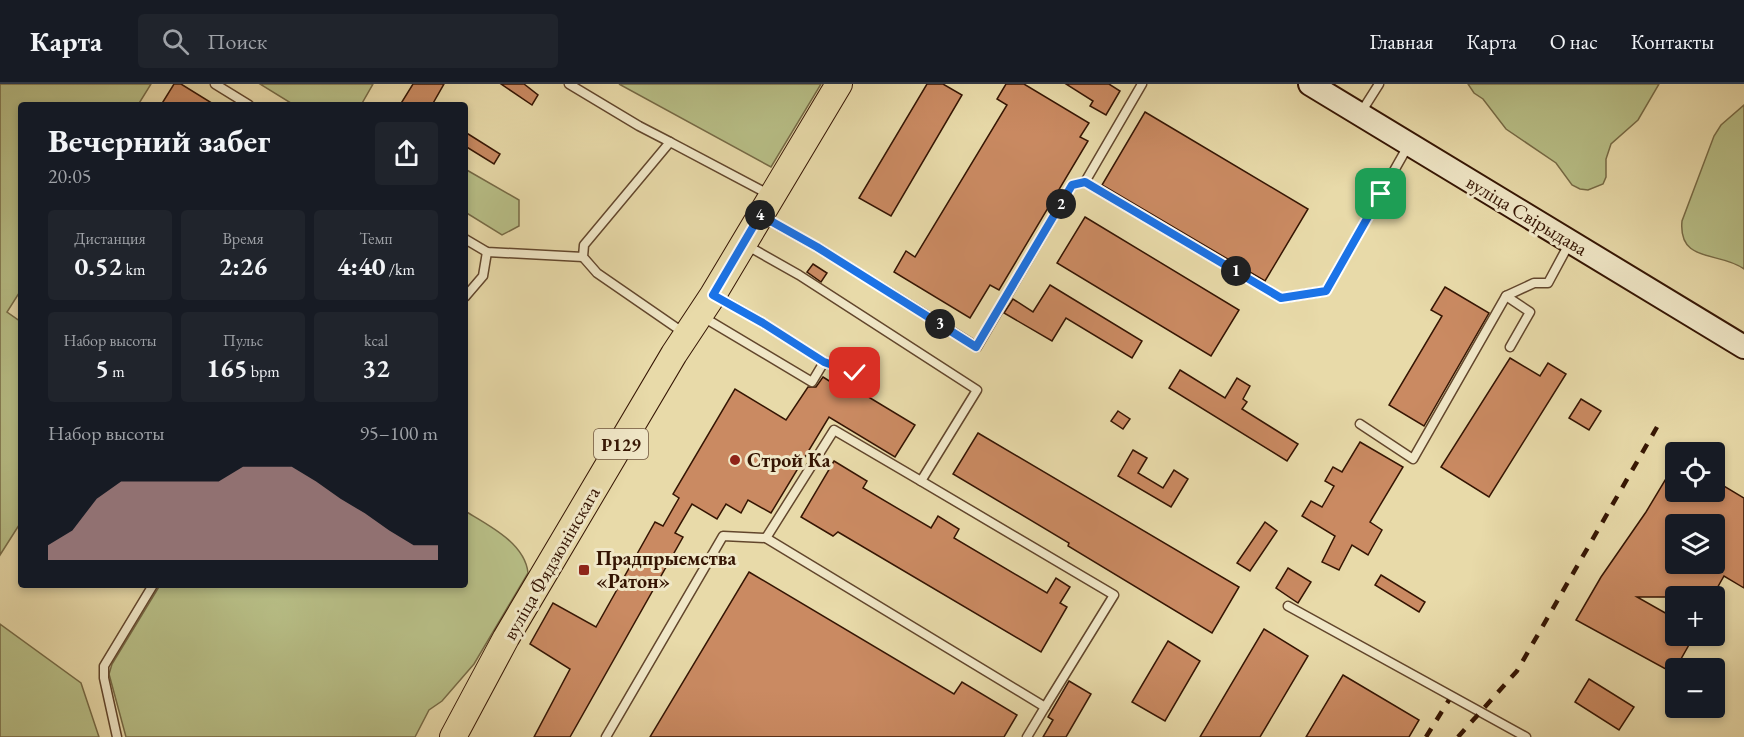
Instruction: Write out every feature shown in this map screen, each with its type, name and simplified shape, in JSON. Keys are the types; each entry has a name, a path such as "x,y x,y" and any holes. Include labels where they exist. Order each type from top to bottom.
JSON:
{"main road":[{"name":"вуліца Фядзюнінскага","path":"453,737 512,629 839,84"},
{"name":"вуліца Свірыдава","path":"1310,84 1744,347"}],"lane":[{"path":"215,84 244,102"},
{"path":"569,84 670,142 765,205 817,247 976,347 1072,185 1085,182 1281,298 1326,291 1410,144"},
{"path":"1085,182 1142,84"},
{"path":"1360,114 1379,84"},
{"path":"583,257 584,245 670,142"},
{"path":"468,241 487,252 583,257 597,273 700,315 812,382 824,362"},
{"path":"1360,424 1413,459 1506,296 1534,283 1548,283 1570,241"},
{"path":"743,243 799,275 977,390 921,481"},
{"path":"468,294 483,276 487,252"},
{"path":"1506,296 1530,312 1510,347"},
{"path":"700,315 763,323 824,362 855,373"},
{"path":"766,538 834,430 1114,595 1027,737"},
{"path":"606,737 723,536 766,538 1045,707"},
{"path":"117,737 104,678 104,666 151,588"},
{"path":"1288,606 1526,737"}],"green space":[{"path":"0,84 151,84 140,102 18,102 18,295 7,312 18,320 18,527 0,555"},
{"path":"260,84 373,84 363,102 289,102"},
{"path":"619,84 821,84 771,167"},
{"path":"1468,84 1659,84 1638,120 1611,144 1606,159 1606,177 1603,184 1588,190 1572,185 1556,163 1506,129"},
{"path":"1744,105 1744,269 1694,250 1687,244 1683,235 1682,221 1714,136 1721,125"},
{"path":"468,171 519,200 519,226 502,235 468,214"},
{"path":"468,513 513,544 525,562 528,573 474,664 442,701 429,710 415,737 126,737 109,674 112,664 158,588 468,588"},
{"path":"0,624 81,683 99,737 0,737"}],"building":[{"path":"174,84 181,84 210,102 163,102"},
{"path":"413,84 444,84 434,102 402,102"},
{"path":"501,84 524,84 538,95 532,105"},
{"path":"927,84 943,84 962,95 891,216 859,198"},
{"path":"1006,84 1024,84 1089,123 1080,137 1088,141 999,290 990,285 970,318 894,272 906,251 915,257 1007,105 997,99"},
{"path":"1066,84 1109,84 1120,91 1106,115 1090,106 1093,101"},
{"path":"1145,112 1308,209 1265,281 1102,185"},
{"path":"468,134 500,154 494,164 468,148"},
{"path":"1085,217 1239,310 1211,356 1057,263"},
{"path":"813,264 827,273 821,282 807,272"},
{"path":"1050,285 1142,341 1132,358 1066,318 1052,341 1004,313 1013,299 1033,312"},
{"path":"1445,287 1489,313 1424,426 1389,405 1442,316 1431,310"},
{"path":"1510,358 1540,376 1548,363 1566,374 1489,497 1441,467"},
{"path":"1180,370 1225,398 1237,378 1250,386 1243,399 1247,402 1242,409 1298,444 1287,461 1169,388"},
{"path":"823,377 845,391 847,384 915,425 895,457 829,417 771,513 748,500 741,513 726,504 717,519 692,504 675,533 683,537 570,737 534,737 570,669 530,644 553,603 596,627 655,522 663,526 679,498 673,494 735,389 786,420 808,387 816,387"},
{"path":"1581,399 1601,411 1589,430 1569,418"},
{"path":"1118,411 1130,419 1123,429 1111,421"},
{"path":"978,433 1239,587 1212,633 1068,546 1069,543 953,474"},
{"path":"1360,442 1403,467 1370,522 1382,530 1368,555 1352,545 1339,570 1322,562 1335,536 1302,516 1311,501 1322,507 1334,486 1325,481 1333,467 1342,472"},
{"path":"1133,450 1147,458 1138,473 1163,488 1174,470 1188,479 1171,507 1118,476"},
{"path":"834,461 867,481 863,488 931,528 938,516 959,529 954,538 1047,593 1056,578 1070,587 1060,603 1067,607 1041,652 838,532 833,536 801,517"},
{"path":"1665,480 1665,502 1725,502 1725,487 1744,498 1744,588 1724,576 1718,586 1665,586 1665,597 1637,597 1665,613 1665,646 1688,646 1682,658 1665,658 1665,669 1576,620 1601,577"},
{"path":"1265,522 1277,531 1250,571 1237,563"},
{"path":"1288,568 1311,582 1298,603 1276,588"},
{"path":"749,572 954,694 962,682 1017,715 1004,737 650,737"},
{"path":"1381,575 1425,602 1419,612 1375,585"},
{"path":"1264,629 1308,656 1260,737 1200,737"},
{"path":"1168,641 1200,661 1165,721 1132,702"},
{"path":"1343,675 1419,720 1409,737 1306,737"},
{"path":"1589,679 1634,707 1619,730 1575,702"},
{"path":"1069,681 1091,694 1066,737 1043,737 1053,720 1048,717"}],"railway":[{"path":"1458,737 1517,671 1657,427"},
{"path":"1426,737 1449,700"}],"place":[{"name":"Строй Ка","path":"735,460"},
{"name":"Прадпрыемства «Ратон»","path":"584,570"}],"route":[{"path":"855,373 824,362 763,323 713,295 760,215 817,247 976,347 1072,185 1085,182 1281,298 1326,291 1381,194"}]}
